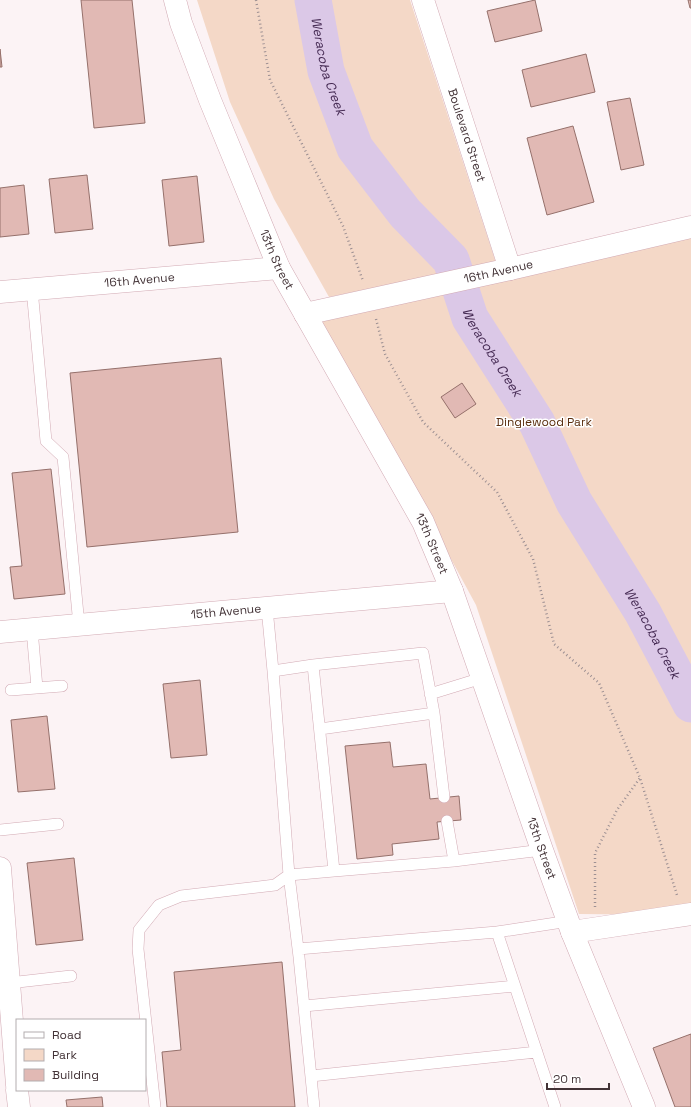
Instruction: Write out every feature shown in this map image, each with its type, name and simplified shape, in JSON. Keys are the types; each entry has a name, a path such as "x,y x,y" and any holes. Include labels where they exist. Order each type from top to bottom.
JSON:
{"street":[{"name":"13th Street","path":"175,0 181,23 210,100 280,268 423,522 452,591 570,927 644,1107"},
{"name":"Boulevard Street","path":"423,0 510,269"},
{"name":"16th Avenue","path":"305,314 480,276 691,227"},
{"name":"16th Avenue","path":"0,292 280,268"},
{"name":"15th Avenue","path":"0,632 452,591"},
{"path":"0,873 9,984 6,1032 16,1080"},
{"path":"570,927 594,928 687,914"},
{"path":"17,1091 19,1107"}],"lane":[{"path":"32,289 46,441 64,457 79,625"},
{"path":"266,608 273,671 289,875 314,1107"},
{"path":"32,629 37,688"},
{"path":"273,671 423,653 434,713 444,797"},
{"path":"313,665 334,871"},
{"path":"430,694 482,678"},
{"path":"11,690 62,686"},
{"path":"320,729 434,713"},
{"path":"447,821 454,861"},
{"path":"0,830 58,824"},
{"path":"146,1019 138,949 139,930 159,905 181,896 275,885 289,875 454,861 542,850"},
{"path":"298,949 570,927"},
{"path":"496,932 555,1107"},
{"path":"9,984 71,976"},
{"path":"304,1006 515,986"},
{"path":"146,1023 155,1107"},
{"path":"311,1076 537,1052"}],"path":[{"path":"256,0 270,80 343,226 370,300 385,354 424,422 497,492 533,559 554,644 599,683 640,778 687,914"},
{"path":"594,928 595,853 617,810 640,778"}],"green space":[{"path":"197,0 410,0 496,263 329,297 274,199 230,102"},
{"name":"Dinglewood Park","path":"691,237 691,913 683,915 579,914 476,605 321,320"}],"building":[{"path":"81,0 132,0 145,123 94,128"},
{"path":"535,0 542,31 495,42 487,11"},
{"path":"688,0 691,0 691,8 690,8"},
{"path":"0,49 2,67 0,67"},
{"path":"586,54 595,92 531,107 522,70"},
{"path":"630,98 644,165 621,170 607,102"},
{"path":"573,126 594,202 547,215 527,138"},
{"path":"87,175 93,229 55,233 49,179"},
{"path":"197,176 204,242 169,246 162,180"},
{"path":"24,185 29,234 0,237 0,188"},
{"path":"221,358 238,532 87,547 70,373"},
{"path":"462,383 476,404 455,418 441,397"},
{"path":"51,469 65,594 14,599 10,567 22,566 12,473"},
{"path":"200,680 207,755 171,758 163,684"},
{"path":"47,716 55,789 18,792 11,720"},
{"path":"390,742 393,767 426,764 430,799 459,796 461,820 437,822 439,839 392,844 393,855 357,859 345,746"},
{"path":"74,858 83,940 36,945 27,863"},
{"path":"282,962 295,1107 167,1107 162,1052 181,1050 174,972"},
{"path":"691,1034 691,1107 675,1107 653,1048"},
{"path":"102,1097 103,1107 67,1107 66,1100"}],"waterway":[{"name":"Weracoba Creek","path":"313,0 326,71 355,148 405,213 451,260 470,318 537,423 574,502 643,613 691,704"}]}
